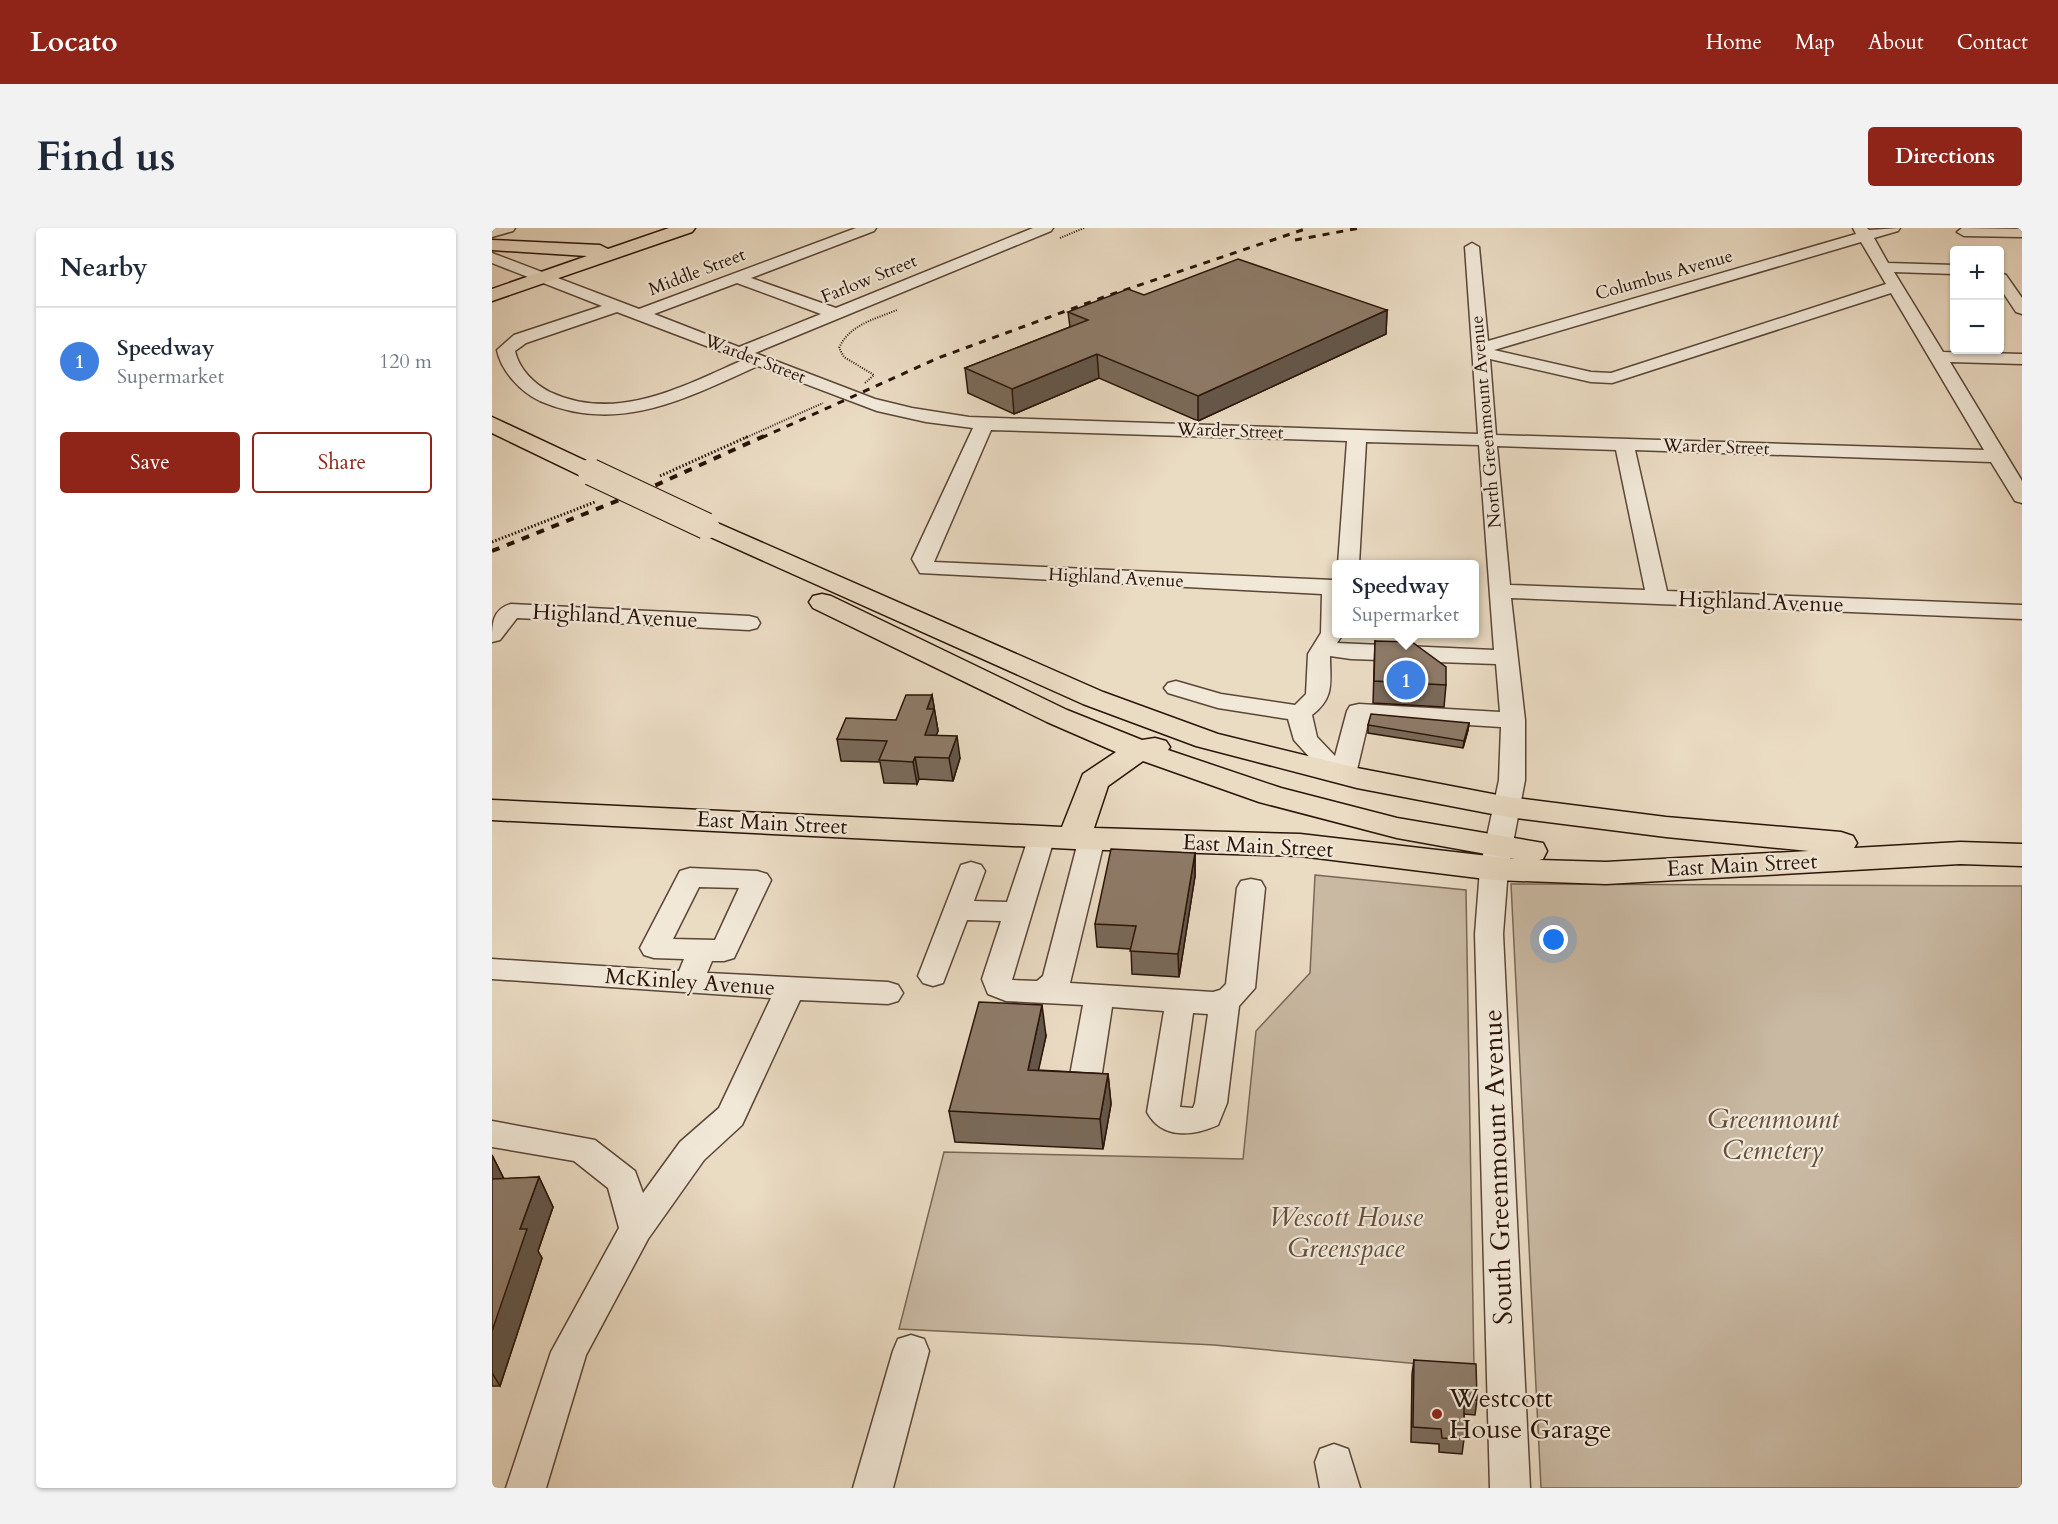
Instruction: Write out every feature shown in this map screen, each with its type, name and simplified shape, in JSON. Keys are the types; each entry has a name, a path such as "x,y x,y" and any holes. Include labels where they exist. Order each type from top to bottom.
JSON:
{"main road":[{"path":"492,295 686,228"},
{"path":"492,245 617,252"},
{"path":"492,424 581,476 696,531 1058,716 1139,750 1270,795 1397,828 1496,858"},
{"path":"492,443 581,476"},
{"path":"696,531 1082,693 1207,740 1341,774 1508,807 1666,827 1960,853"},
{"path":"1058,716 1086,751 1094,781 1083,838"},
{"path":"1094,781 1139,750 1207,740"},
{"name":"East Main Street","path":"492,810 1083,838 1300,845 1496,858 1606,873 1960,853 2022,855"}],"street":[{"path":"492,233 508,228"},
{"name":"Middle Street","path":"640,315 869,228"},
{"name":"Farlow Street","path":"740,353 1046,228"},
{"name":"Columbus Avenue","path":"1480,351 1863,232 1893,228"},
{"path":"1962,230 2022,233"},
{"path":"1962,230 1975,246"},
{"path":"1863,232 1938,357 2008,465 2022,497"},
{"name":"North Greenmount Avenue","path":"1472,247 1500,593 1513,720 1512,780 1496,858"},
{"name":"Warder Street","path":"492,258 892,410 984,424 1624,444 2008,465"},
{"path":"1884,267 1950,269"},
{"path":"2004,275 2022,309"},
{"path":"738,278 837,314"},
{"path":"1480,351 1591,377 1612,378 1895,286"},
{"path":"617,306 520,339 506,350 510,364 535,392 583,410 605,412 624,411 666,399 758,360"},
{"path":"1938,357 2022,359"},
{"name":"Highland Avenue","path":"984,424 923,559 924,564 936,570 1332,588"},
{"path":"1348,560 1357,435"},
{"path":"1624,444 1658,597"},
{"name":"Highland Avenue","path":"1479,593 1658,597 2022,612"},
{"name":"Highland Avenue","path":"492,635 511,611 749,623"},
{"path":"1298,714 1315,701 1318,694 1319,654 1332,633"},
{"path":"1322,648 1351,652 1506,657"},
{"path":"1176,688 1218,701 1292,711 1298,714 1302,721 1302,734 1306,740 1341,774 1359,711 1513,720"},
{"path":"1041,836 998,979 998,987 1006,990 1213,1003 1225,999 1240,988 1251,888"},
{"path":"1044,992 1056,981 1083,838"},
{"name":"South Greenmount Avenue","path":"1496,858 1489,934 1510,1488"},
{"path":"933,976 971,871"},
{"path":"957,910 1018,912"},
{"path":"690,981 702,950"},
{"name":"McKinley Avenue","path":"492,969 790,989 888,993"},
{"path":"526,1488 569,1352 636,1229 692,1151 731,1116 790,989"},
{"path":"1084,1086 1099,996"},
{"path":"1180,1001 1163,1112 1173,1121 1194,1122 1207,1116 1211,1103 1225,999"},
{"path":"492,1134 583,1149 623,1181 636,1229"},
{"path":"873,1488 911,1351"}],"green space":[{"name":"Wescott House Greenspace","path":"1315,875 1466,890 1474,1369 1214,1345 899,1329 944,1152 1243,1159 1256,1031 1310,973"},
{"name":"Greenmount Cemetery","path":"1511,884 2022,886 2022,1488 1541,1488"}],"building":[{"path":"1238,259 1387,310 1198,396 1097,354 1012,389 965,368 1088,320 1068,312 1128,289 1144,295"},
{"path":"1375,641 1412,642 1446,667 1446,685 1374,681"},
{"path":"906,695 932,695 927,709 934,709 925,735 957,736 949,758 915,757 913,762 879,760 887,741 837,739 846,718 896,720"},
{"path":"1371,714 1469,723 1464,741 1368,725"},
{"path":"1111,849 1195,853 1178,954 1130,951 1136,926 1095,924"},
{"path":"979,1002 1042,1005 1028,1070 1108,1074 1100,1119 949,1111"},
{"path":"539,1177 520,1229 527,1229 492,1331 492,1179"},
{"name":"Westcott House Garage","path":"1414,1360 1476,1364 1477,1400 1464,1399 1464,1439 1442,1438 1441,1429 1413,1427"}],"railway":[{"path":"761,438 938,358 1104,297 1308,228"},
{"path":"1295,240 1360,228"},
{"path":"492,551 654,486 764,436"}],"place":[{"name":"Speedway","path":"1406,680"},
{"name":"Westcott House Garage","path":"1437,1414"}]}
